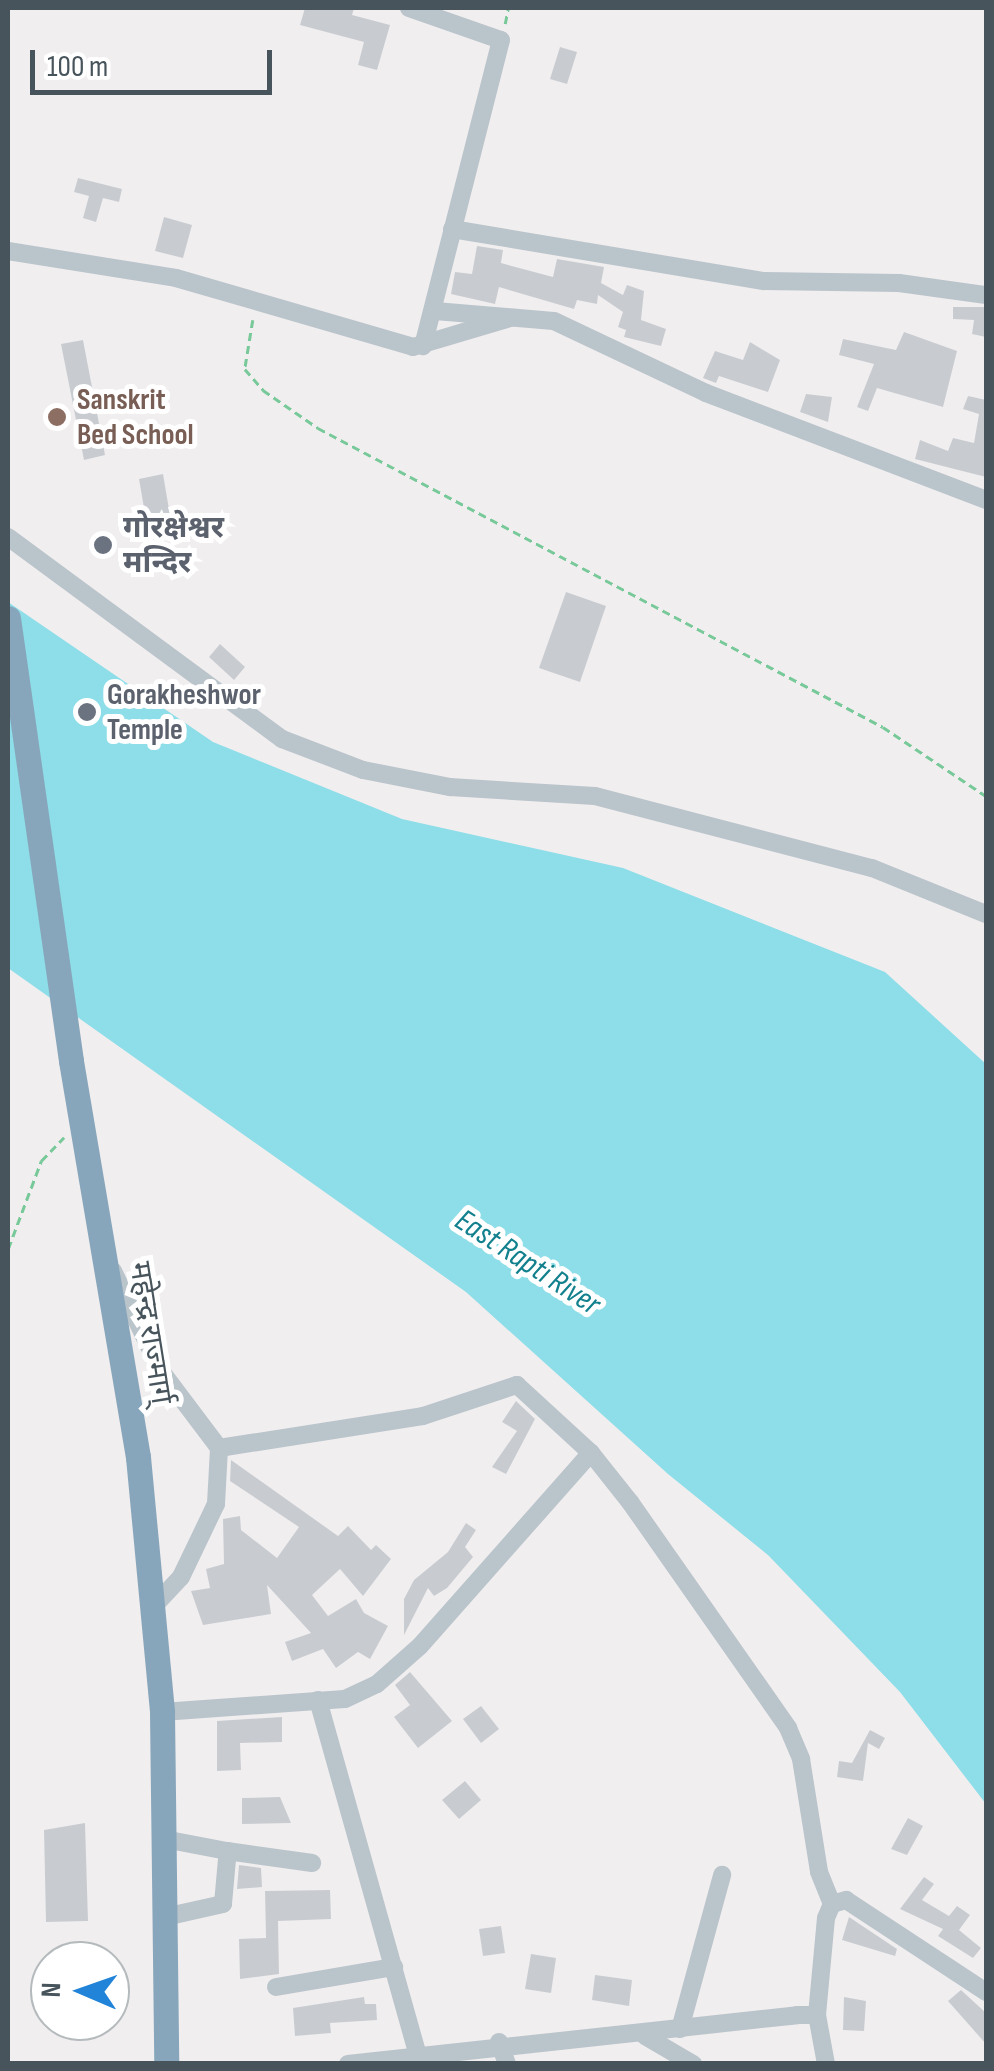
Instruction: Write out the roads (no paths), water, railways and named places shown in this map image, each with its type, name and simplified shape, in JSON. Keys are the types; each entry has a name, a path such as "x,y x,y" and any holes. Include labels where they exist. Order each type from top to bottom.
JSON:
{"highway":[{"name":"महेन्द्र राज्मार्ग्","path":"8,618 71,1060 138,1456 162,1712 166,2064"}],"street":[{"path":"408,8 501,40 465,202 452,229 435,311 423,346"},
{"path":"452,229 764,282 899,283 986,294"},
{"path":"8,251 176,278 384,342 423,346 512,317"},
{"path":"435,311 554,321 706,392 986,500"},
{"path":"8,537 282,739 362,770 450,786 595,796 872,868 986,914"},
{"path":"104,1252 161,1372 219,1448 216,1504 181,1577 152,1608"},
{"path":"219,1448 423,1416 517,1385 591,1453 788,1728 801,1759 818,1872 832,1904 817,2015 826,2064"},
{"path":"162,1712 346,1699 376,1684 420,1646 591,1453"},
{"path":"318,1700 416,2053"},
{"path":"164,1839 312,1863"},
{"path":"165,1916 223,1904 226,1851"},
{"path":"680,2029 722,1876"},
{"path":"832,1904 846,1900 880,1917 986,1992"},
{"path":"276,1987 394,1967"},
{"path":"360,2063 499,2042 645,2036 817,2015"},
{"path":"645,2036 666,2057 692,2064"},
{"path":"499,2042 507,2064"}],"water":[{"name":"East Rapti River","path":"8,602 213,742 402,819 623,868 885,972 986,1064 986,1804 900,1692 768,1555 668,1474 466,1292 8,968"}],"place":[{"name":"Sanskrit Bed School","path":"57,417"},
{"name":"गोरक्षेश्वर मन्दिर","path":"103,545"},
{"name":"Gorakheshwor Temple","path":"87,712"}]}
